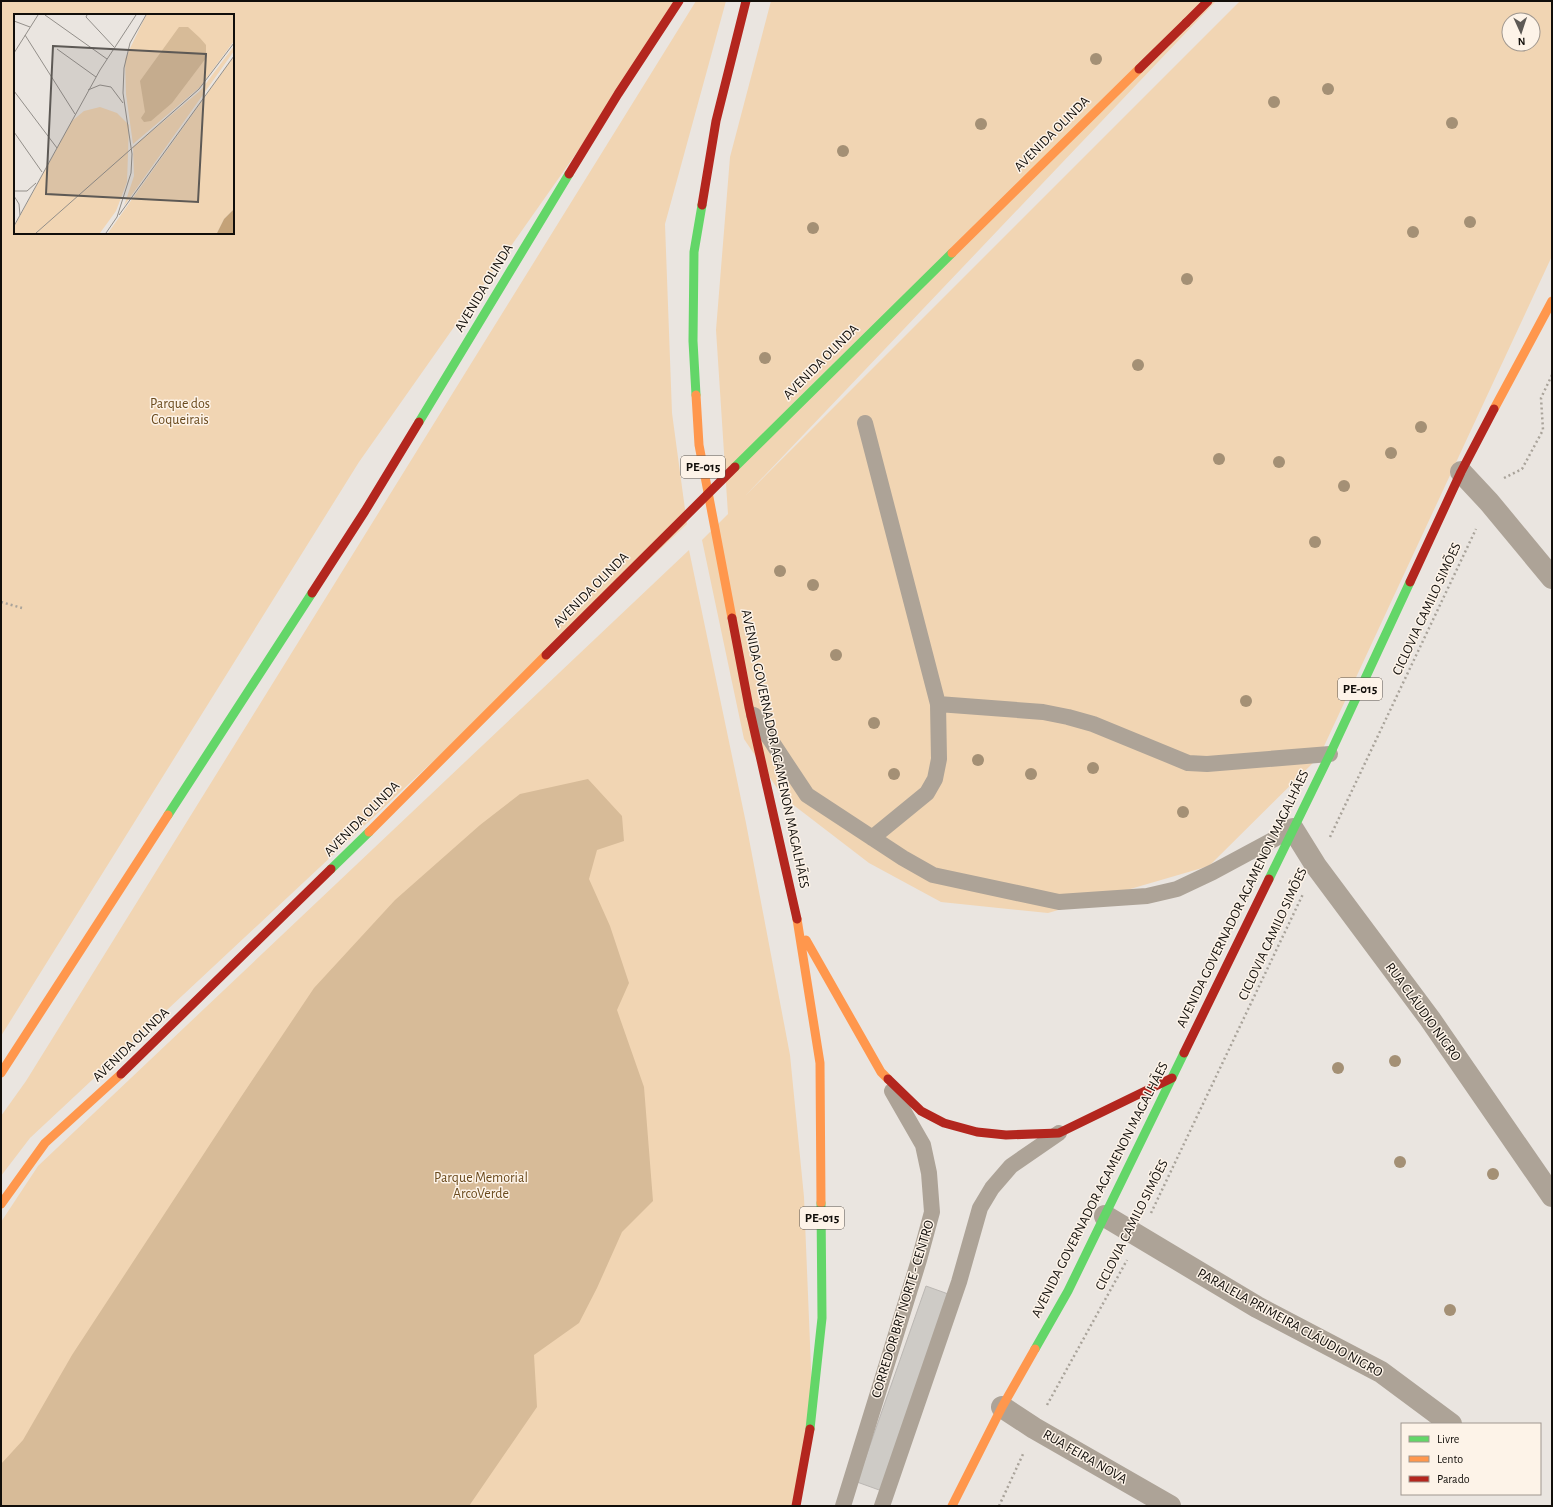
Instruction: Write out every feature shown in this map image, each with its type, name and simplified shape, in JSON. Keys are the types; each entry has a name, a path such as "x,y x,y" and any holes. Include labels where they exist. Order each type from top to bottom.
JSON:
{"main road":[{"name":"AVENIDA OLINDA","path":"1,1073 365,511 618,94 679,1"},
{"name":"AVENIDA GOVERNADOR AGAMENON MAGALHÃES","path":"746,1 716,121 694,252 693,341 699,444 749,706 799,929 820,1063 822,1318 809,1437 796,1506"},
{"name":"AVENIDA OLINDA","path":"1,1204 45,1143 176,1022 369,832 712,489 1208,1"},
{"name":"AVENIDA GOVERNADOR AGAMENON MAGALHÃES","path":"952,1506 1002,1407 1068,1291 1330,754 1461,472 1552,301"},
{"path":"799,929 881,1072 921,1111 944,1123 977,1132 1006,1135 1060,1133 1172,1078"}],"street":[{"path":"1461,472 1489,502 1552,578"},
{"name":"RUA CLÁUDIO NIGRO","path":"1294,829 1316,866 1430,1019 1552,1196"},
{"name":"PARALELA PRIMEIRA CLÁUDIO NIGRO","path":"1105,1216 1257,1307 1381,1372 1450,1423"},
{"name":"RUA FEIRA NOVA","path":"1002,1407 1034,1428 1170,1506"}],"lane":[{"path":"865,423 938,704 939,759 934,779 927,793 872,838"},
{"path":"938,704 1043,712 1068,717 1092,724 1188,764 1207,764 1330,754"},
{"path":"749,706 807,795 903,858 933,875 1059,902 1146,896 1177,889 1213,872 1294,829"},
{"name":"CORREDOR BRT NORTE - CENTRO","path":"843,1506 919,1260 932,1212 929,1173 923,1145 881,1072"},
{"path":"882,1506 959,1282 980,1208 992,1188 1011,1166 1060,1133"}],"path":[{"name":"CICLOVIA CAMILO SIMÕES","path":"999,1506 1034,1428 1140,1236 1500,480 1522,469 1543,430 1541,398 1552,375"},
{"path":"1,602 22,608"}],"green space":[{"name":"Parque dos Coqueirais","path":"1,1 674,1 618,94 359,462 1,1036"},
{"path":"696,1 726,1 665,224 672,413 687,524 30,1138 1,1176 1,1116 26,1081"},
{"path":"771,1 1216,1 745,496 1240,1 1552,1 1552,256 1319,757 1209,866 1048,913 941,902 869,863 783,797 744,739 702,540 728,514 716,330 730,157"},
{"name":"Parque Memorial ArcoVerde","path":"689,550 746,823 790,1055 804,1197 813,1417 796,1506 1,1506 1,1222 38,1166"},
{"path":"588,779 622,816 624,841 597,850 589,879 610,926 629,983 617,1010 644,1087 653,1201 622,1232 597,1288 579,1323 534,1355 537,1407 469,1506 1,1506 1,1464 23,1440 72,1355 314,988 395,900 480,825 520,794"}],"building":[{"path":"926,1286 951,1295 882,1491 857,1482"}],"traffic: fast":[{"path":"419,422 569,174"},
{"path":"696,395 693,341 694,252 702,205"},
{"path":"735,467 952,253"},
{"path":"1269,879 1330,754 1410,582"},
{"path":"168,815 312,593"},
{"path":"331,869 369,832"},
{"path":"1035,1349 1068,1291 1184,1053"},
{"path":"810,1429 822,1318 821,1203"}],"traffic: slow":[{"path":"952,253 1139,69"},
{"path":"1494,409 1552,301"},
{"path":"696,395 699,445 732,618"},
{"path":"369,832 546,655"},
{"path":"1,1073 168,815"},
{"path":"797,919 820,1063 821,1203"},
{"path":"806,940 881,1072 888,1079"},
{"path":"1,1204 45,1143 121,1074"},
{"path":"952,1506 1002,1407 1035,1349"}],"traffic: jam":[{"path":"569,174 618,94 679,1"},
{"path":"702,205 716,121 746,1"},
{"path":"1186,23 1208,1"},
{"path":"1139,69 1186,23"},
{"path":"1410,582 1461,472 1494,409"},
{"path":"312,593 365,511 419,422"},
{"path":"546,655 735,467"},
{"path":"732,618 749,707 797,919"},
{"path":"121,1074 331,869"},
{"path":"1184,1053 1269,879"},
{"path":"888,1079 921,1111 944,1123 977,1132 1006,1135 1059,1133 1172,1078"},
{"path":"796,1506 810,1429"}]}
